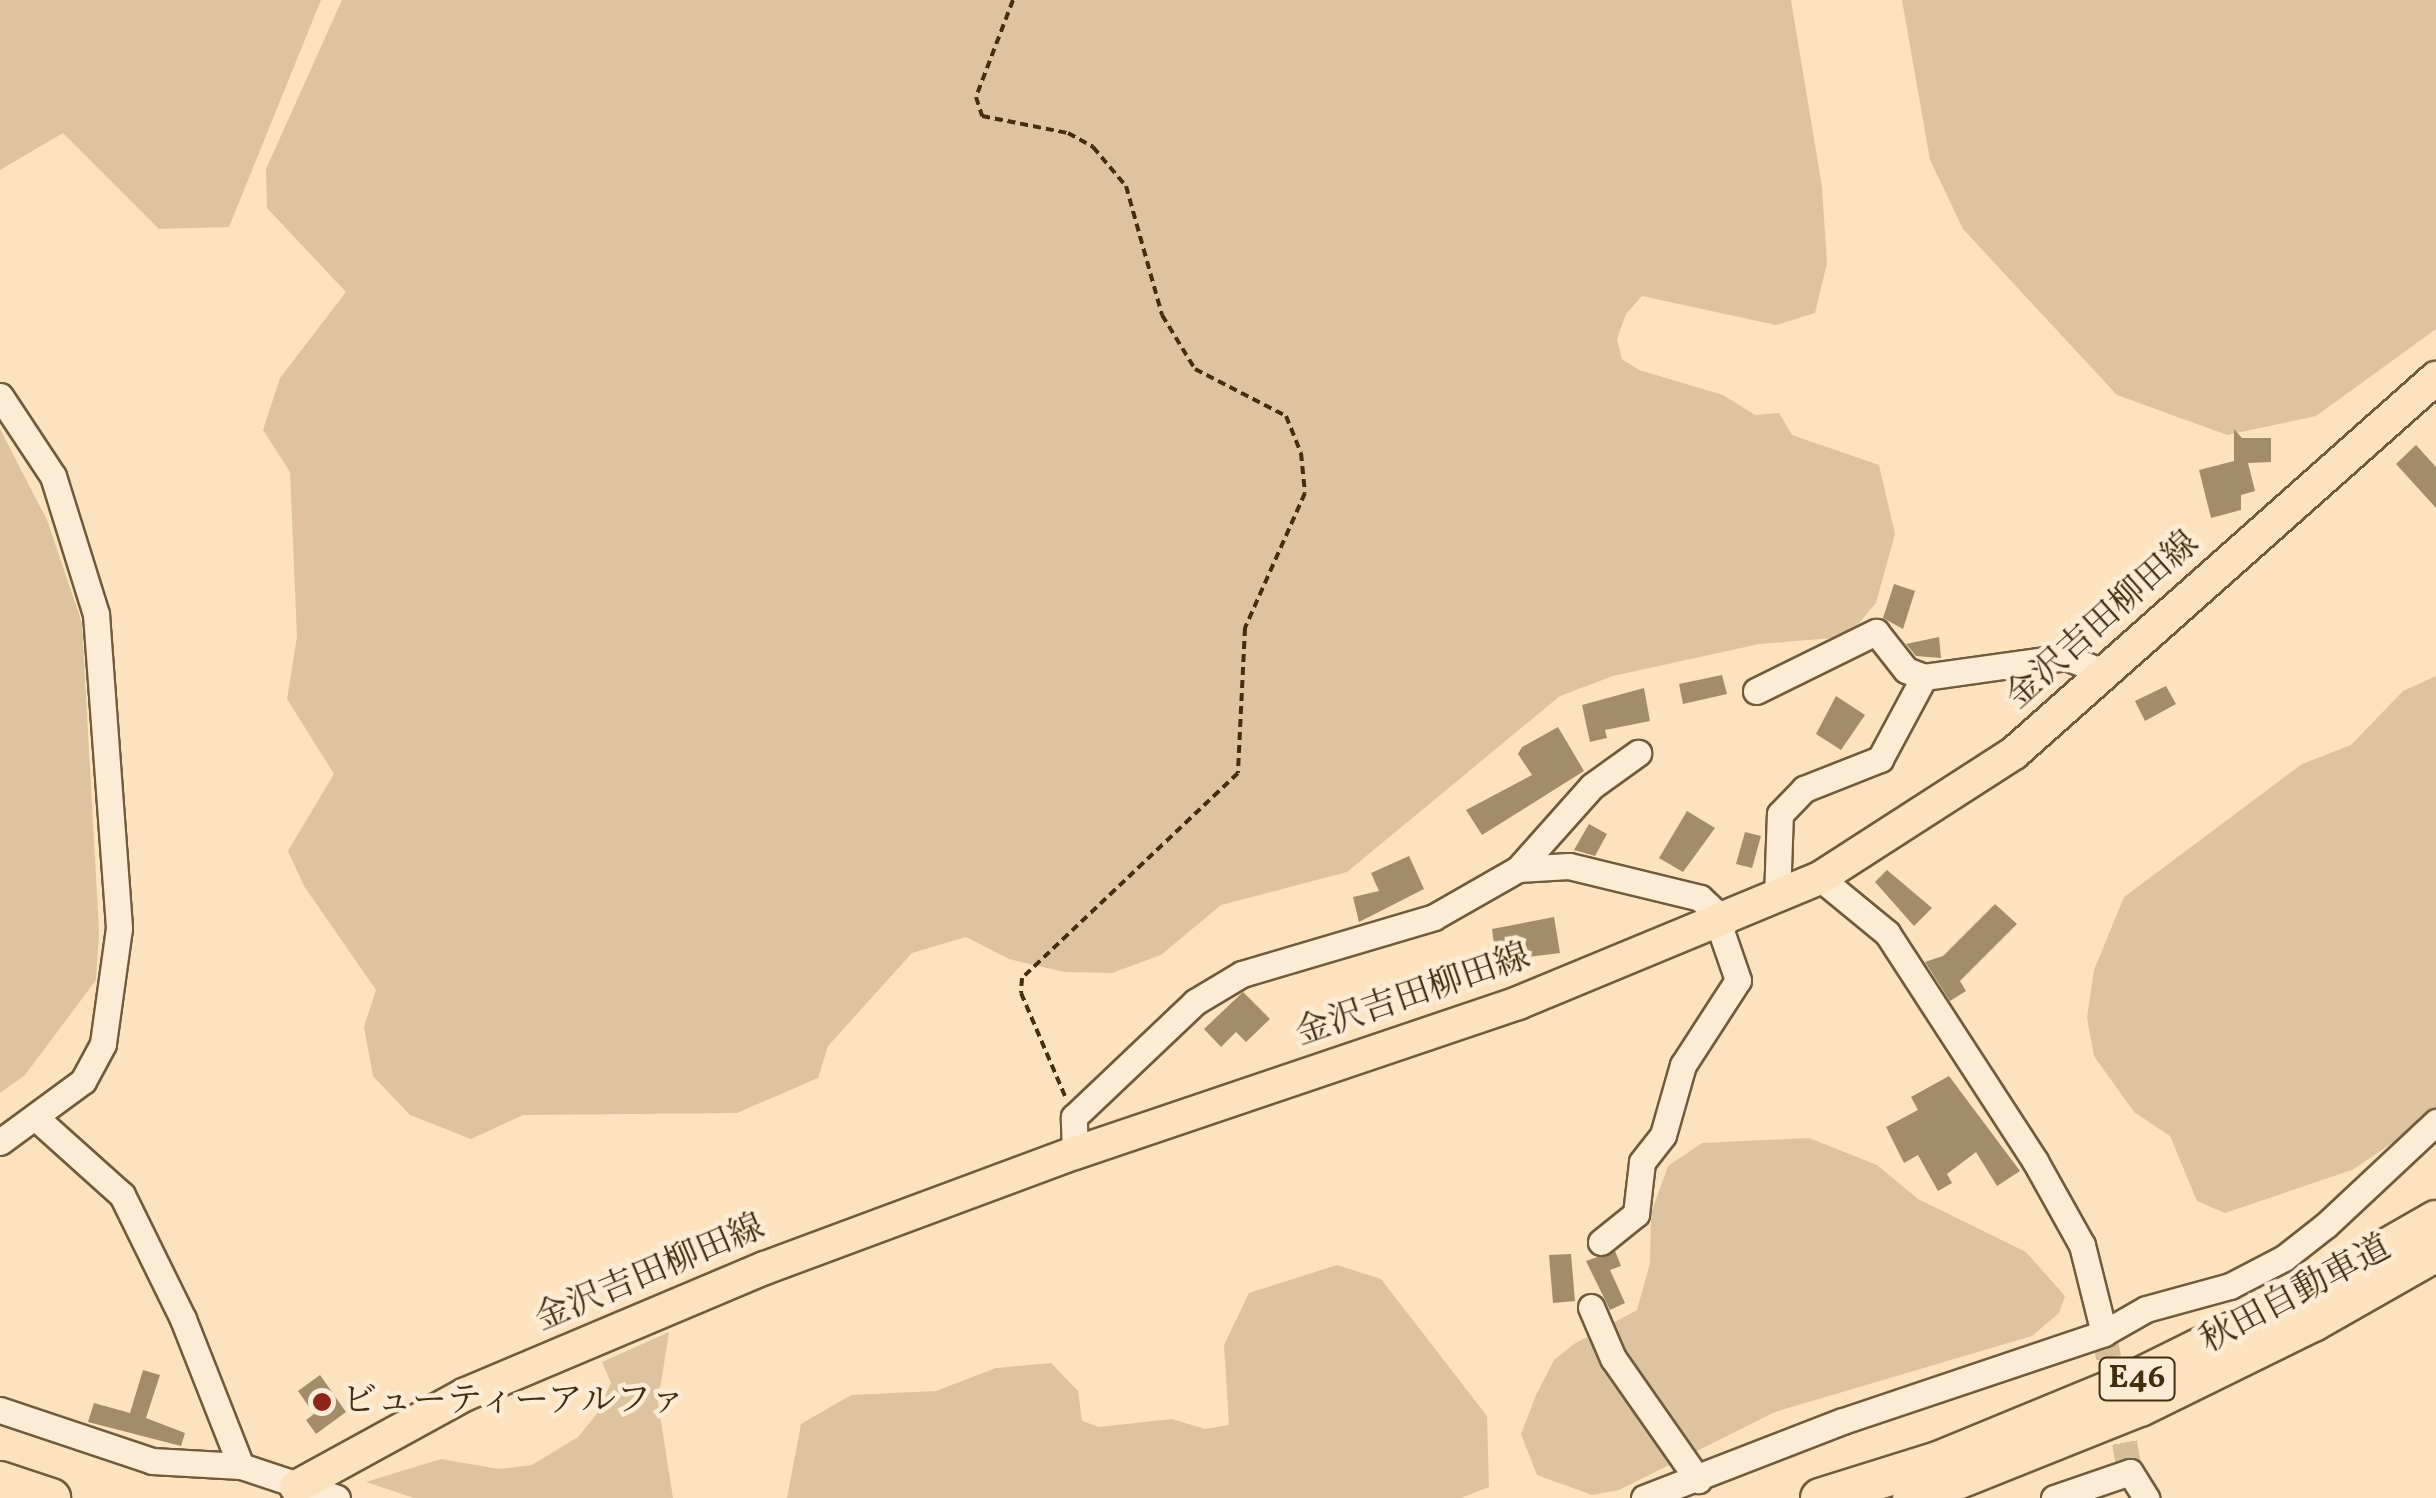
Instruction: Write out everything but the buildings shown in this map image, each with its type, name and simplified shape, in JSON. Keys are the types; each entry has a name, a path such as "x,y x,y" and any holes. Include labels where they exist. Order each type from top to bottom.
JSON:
{"highway":[{"name":"秋田自動車道","path":"1820,1498 1938,1461 2130,1382 2298,1299 2436,1220"},
{"name":"秋田自動車道","path":"1912,1498 2140,1408 2313,1322 2436,1252"},
{"path":"0,1481 51,1498"}],"main road":[{"name":"金沢吉田柳田線","path":"296,1488 466,1394 765,1268 1075,1153 1518,1004 1722,923 1820,878 2014,754 2436,378"}],"street":[{"path":"0,396 53,476 96,614 120,928 103,1044 84,1081 0,1142"},
{"path":"1756,691 1876,632 1906,670 1924,678 2066,658 2104,673"},
{"path":"1777,898 1780,814 1804,789 1880,759 1924,678"},
{"path":"1075,1153 1074,1117 1195,1002 1242,974 1434,917 1518,870 1592,786 1638,753"},
{"path":"1518,870 1569,866 1700,898 1722,923 1738,980 1683,1065 1663,1135 1642,1162 1636,1214 1601,1242"},
{"path":"1820,878 1887,933 2035,1161 2082,1245 2104,1334"},
{"path":"35,1117 122,1194 184,1319 242,1466"},
{"path":"1644,1498 1843,1421 2104,1334 2146,1310 2230,1286 2284,1258 2436,1122"},
{"path":"1590,1307 1613,1358 1698,1480"},
{"path":"0,1410 152,1460 242,1466 296,1488 337,1498"},
{"path":"2054,1498 2130,1472 2146,1498"}],"path":[{"path":"1013,0 976,97 982,116 1068,133 1092,147 1126,186 1162,315 1194,369 1286,416 1301,453 1305,493 1245,628 1238,773 1022,978 1021,993 1074,1117"}],"shaded area":[{"path":"0,0 321,0 229,227 159,229 63,133 0,170"},
{"path":"342,0 1791,0 1822,187 1827,263 1815,313 1776,325 1642,296 1626,314 1617,339 1622,359 1639,370 1723,395 1755,415 1779,413 1792,435 1879,465 1895,534 1876,603 1854,629 1832,638 1759,644 1613,676 1560,696 1347,872 1221,905 1161,955 1112,973 1064,972 1009,959 966,937 912,953 828,1046 818,1078 737,1113 523,1115 471,1139 410,1115 373,1076 364,1027 376,990 304,886 288,851 334,774 287,699 297,637 290,472 263,430 280,378 346,292 267,208 266,169"},
{"path":"1902,0 2436,0 2436,329 2316,416 2227,435 2117,395 1963,229 1930,160"},
{"path":"0,429 47,520 82,623 99,932 96,980 25,1075 0,1093"},
{"path":"2436,676 2436,1114 2352,1170 2225,1213 2197,1201 2170,1136 2134,1112 2094,1056 2087,1018 2094,970 2124,897 2302,764 2351,745 2403,691"},
{"path":"1809,1138 1877,1165 1918,1199 2026,1252 2065,1296 2059,1313 2032,1336 1775,1412 1619,1490 1592,1495 1537,1475 1521,1434 1536,1395 1554,1360 1574,1344 1637,1310 1650,1263 1651,1213 1668,1166 1702,1143"},
{"path":"1337,1265 1381,1279 1487,1416 1489,1487 1461,1498 787,1498 801,1424 851,1395 936,1391 996,1368 1051,1363 1078,1391 1082,1421 1099,1427 1172,1419 1205,1429 1229,1425 1224,1345 1249,1293"},
{"path":"669,1332 658,1402 673,1498 414,1498 366,1482 441,1459 499,1469 532,1465 578,1437 596,1415 611,1383 602,1362"}],"tunnel":[{"path":"2104,1333 2130,1472"}],"place":[{"name":"ビューティーアルファ","path":"322,1402"}]}
